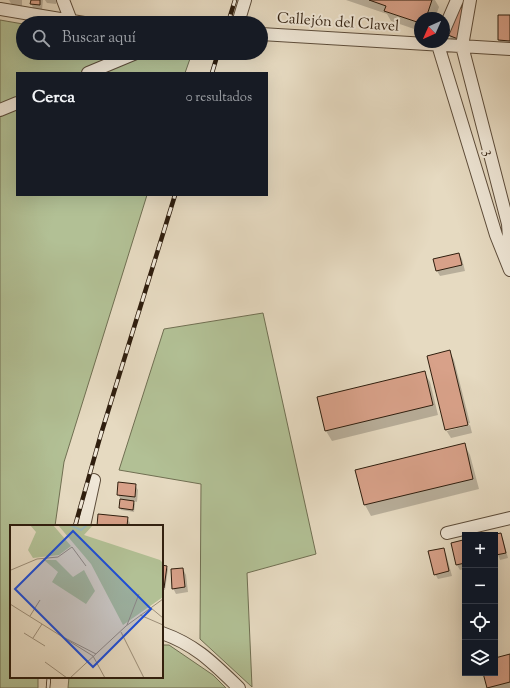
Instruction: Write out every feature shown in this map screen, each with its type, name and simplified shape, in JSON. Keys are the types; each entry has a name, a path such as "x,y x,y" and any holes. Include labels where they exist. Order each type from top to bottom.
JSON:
{"street":[{"path":"63,0 69,16"},
{"path":"240,16 245,0"},
{"path":"450,16 457,0"},
{"path":"470,0 462,46 510,49"},
{"path":"0,9 41,16"},
{"name":"Callejón del Clavel","path":"268,34 414,43"},
{"name":"Callejón del Clavel","path":"450,45 462,46"},
{"name":"3","path":"462,46 508,224 510,251"},
{"name":"3","path":"439,48 496,235 510,270"},
{"path":"90,72 119,60"},
{"path":"0,110 16,103"},
{"path":"84,525 94,480"},
{"path":"447,533 510,518"},
{"path":"163,633 179,639 208,657 239,688"}],"green space":[{"path":"0,20 16,23 16,60 190,60 185,72 16,72 16,196 147,196 64,462 55,525 10,525 10,678 38,678 38,688 0,688"},
{"path":"263,313 316,554 247,573 252,687 200,639 201,484 119,470 164,329"},
{"path":"163,645 169,645 213,675 226,688 68,688 69,678 163,678"}],"building":[{"path":"31,0 40,0 40,5 30,4"},
{"path":"369,0 432,0 428,12 414,12 414,21 384,11 386,6"},
{"path":"457,6 468,10 458,39 450,36 450,29"},
{"path":"498,15 510,15 510,41 498,40"},
{"path":"459,253 462,265 436,271 433,259"},
{"path":"450,350 468,425 445,430 427,356"},
{"path":"425,371 433,405 325,431 317,397"},
{"path":"465,443 473,479 364,505 355,470"},
{"path":"118,482 136,484 135,497 117,495"},
{"path":"120,499 134,501 133,510 119,508"},
{"path":"98,514 128,517 127,525 97,525"},
{"path":"501,533 506,553 498,555 498,534"},
{"path":"462,540 462,564 456,565 451,543"},
{"path":"444,548 449,571 434,575 428,551"},
{"path":"163,565 167,566 163,588"},
{"path":"183,568 185,587 172,589 171,569"},
{"path":"510,654 510,682 487,688 484,676 498,676 498,657"}],"railway":[{"path":"230,16 235,0"},
{"path":"212,72 216,60"},
{"path":"75,525 101,434 175,196"},
{"path":"48,688 49,678"}]}
